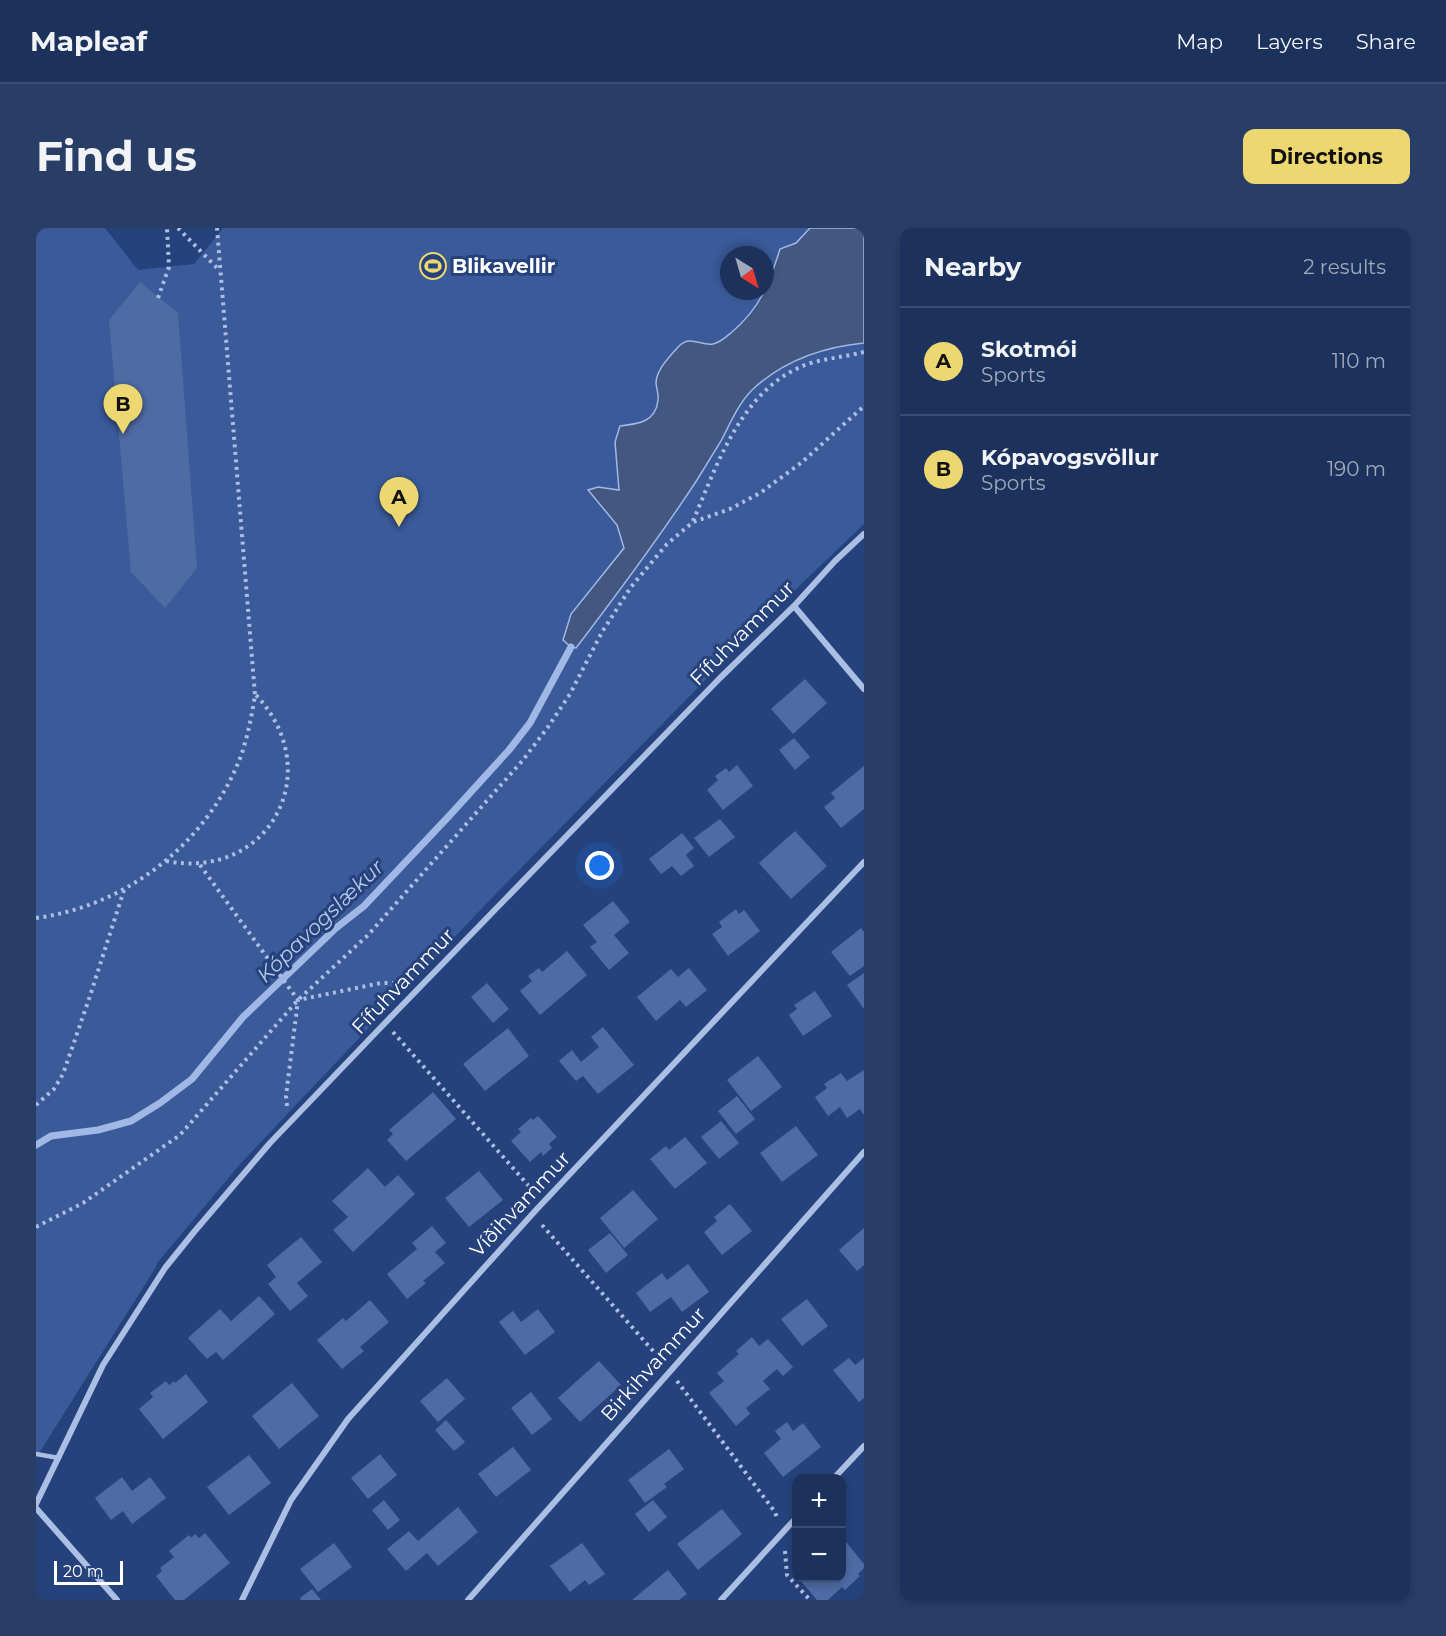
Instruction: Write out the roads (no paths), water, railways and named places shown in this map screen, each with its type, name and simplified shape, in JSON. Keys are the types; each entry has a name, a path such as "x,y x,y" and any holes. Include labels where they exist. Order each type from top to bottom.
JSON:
{"street":[{"name":"Fífuhvammur","path":"36,1506 103,1365 165,1268 224,1196 293,1119 385,1023 720,678 864,534"},
{"path":"794,606 864,688"},
{"name":"Víðihvammur","path":"242,1600 291,1500 348,1419 536,1210 864,862"},
{"name":"Birkihvammur","path":"468,1600 864,1152"},
{"path":"839,1474 864,1446"},
{"path":"36,1506 117,1600"},
{"path":"721,1600 792,1523"}],"lane":[{"path":"36,1454 59,1458"}],"waterway":[{"name":"Kópavogslækur","path":"36,1145 51,1136 98,1130 131,1121 192,1079 243,1017 336,928 364,906 509,750 530,723 571,647"}],"place":[{"name":"Blikavellir","path":"433,266"},
{"name":"Kópavogsvöllur","path":"123,434"},
{"name":"Skotmói","path":"399,527"}]}
